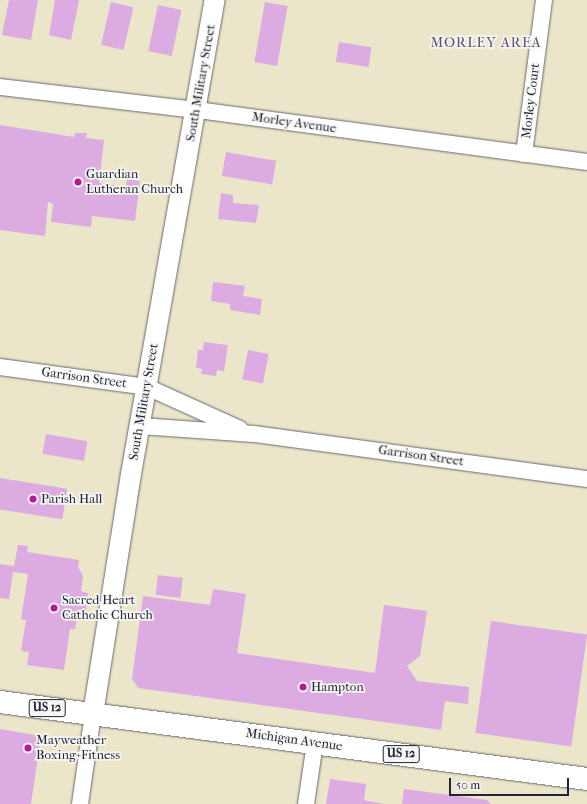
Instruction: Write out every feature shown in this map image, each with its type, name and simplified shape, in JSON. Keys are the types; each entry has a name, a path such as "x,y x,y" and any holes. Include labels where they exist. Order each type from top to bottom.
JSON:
{"main road":[{"name":"Michigan Avenue","path":"0,702 587,778"}],"street":[{"name":"South Military Street","path":"80,804 93,714 140,426 197,110 215,0"},
{"name":"Morley Court","path":"524,154 544,0"},
{"name":"Morley Avenue","path":"0,87 197,110 587,162"},
{"name":"Garrison Street","path":"0,367 147,387 254,434"},
{"name":"Garrison Street","path":"140,426 254,434 587,479"},
{"path":"306,804 315,743"}],"building":[{"path":"9,0 38,0 31,40 2,35"},
{"path":"55,0 79,0 71,40 49,35"},
{"path":"111,2 133,7 124,50 101,45"},
{"path":"265,2 288,6 277,66 254,62"},
{"path":"158,5 181,10 172,56 148,51"},
{"path":"339,42 372,47 368,67 336,62"},
{"path":"0,125 74,137 75,133 87,133 86,138 104,140 99,183 126,187 127,179 140,181 135,221 92,216 91,227 51,222 53,204 48,202 45,236 0,230"},
{"path":"226,152 276,161 272,184 222,176"},
{"path":"221,193 233,195 233,203 259,205 256,223 218,219"},
{"path":"213,282 245,286 243,296 262,299 260,315 230,310 230,304 211,301"},
{"path":"204,342 228,345 224,371 217,370 216,376 201,374 202,369 196,368 198,350 203,350"},
{"path":"248,350 269,354 263,383 242,379"},
{"path":"46,434 87,441 84,461 43,454"},
{"name":"Parish Hall","path":"0,478 67,489 62,519 0,509"},
{"name":"Sacred Heart Catholic Church","path":"18,545 28,546 27,552 79,560 78,567 83,576 81,591 88,593 85,617 77,616 75,629 70,629 64,670 27,665 29,652 21,651 26,620 21,619 28,574 13,572 9,599 0,598 0,564 14,566"},
{"path":"158,575 183,578 180,598 156,595"},
{"path":"213,589 246,594 237,653 375,673 384,605 427,611 420,656 407,666 417,681 469,687 468,704 445,701 441,730 138,688 132,679 143,596 210,605"},
{"path":"491,621 587,634 571,746 475,733"},
{"path":"0,729 41,736 31,804 0,804"},
{"path":"330,779 366,784 364,800 383,804 326,804"},
{"path":"404,789 487,800 491,804 402,804"}],"place":[{"name":"Guardian Lutheran Church","path":"78,182"},
{"name":"Parish Hall","path":"33,499"},
{"name":"Sacred Heart Catholic Church","path":"54,608"},
{"name":"Hampton","path":"303,687"},
{"name":"Mayweather Boxing+Fitness","path":"28,748"}],"district":[{"name":"MORLEY AREA","path":"486,43"}]}
